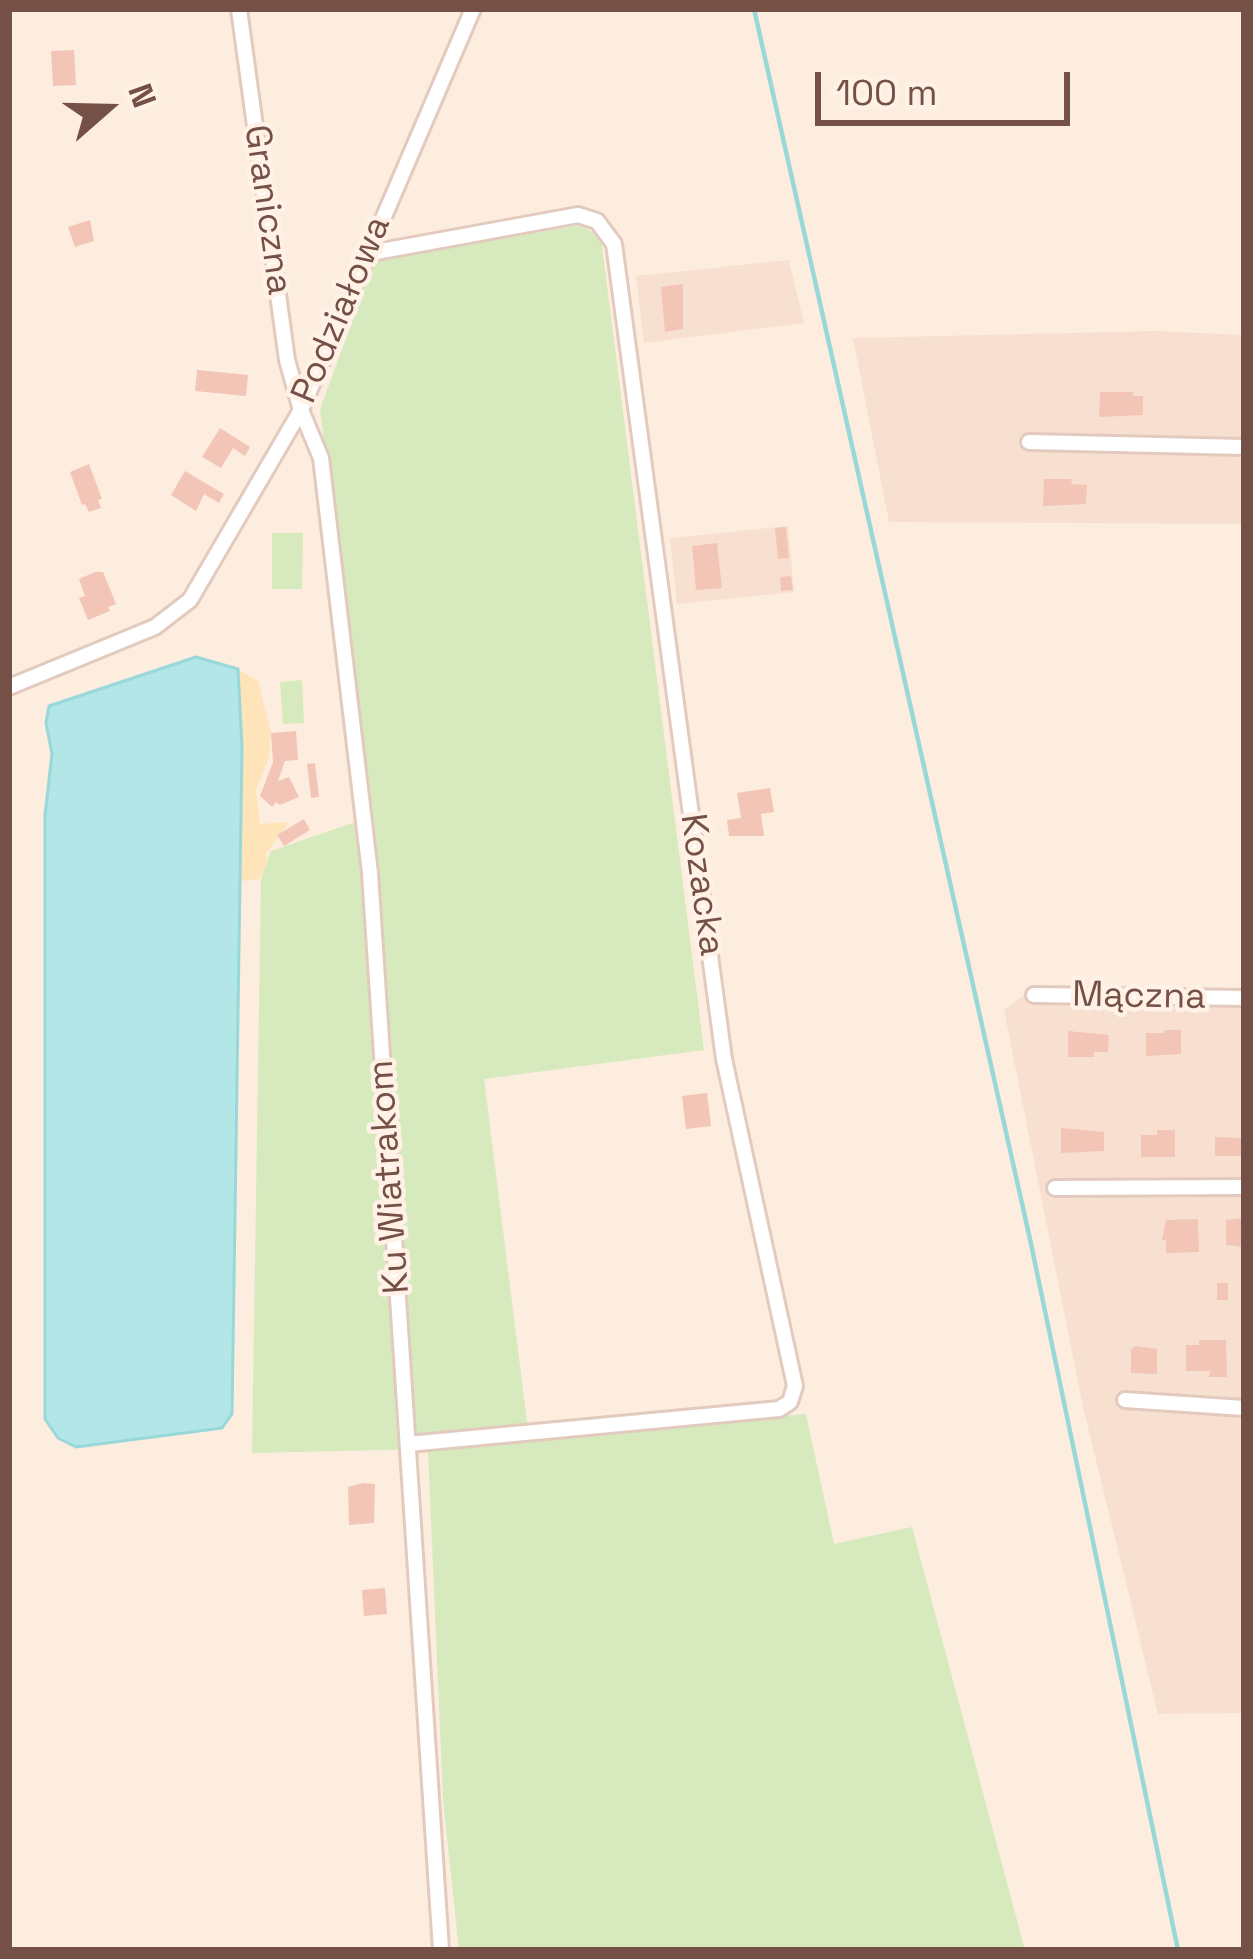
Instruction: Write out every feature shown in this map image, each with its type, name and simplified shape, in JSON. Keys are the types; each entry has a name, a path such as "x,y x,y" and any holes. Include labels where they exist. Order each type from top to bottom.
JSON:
{"street":[{"name":"Graniczna","path":"238,9 286,360 301,410"},
{"name":"Podziałowa","path":"9,687 154,626 190,600 301,410 473,9"},
{"name":"Kozacka","path":"364,254 578,215 597,220 614,244 724,1059 795,1386 790,1402 779,1409 408,1444"},
{"name":"Ku Wiatrakom","path":"301,410 321,458 370,873 441,1950"},
{"path":"1029,442 1244,447"},
{"name":"Mączna","path":"1034,995 1244,998"},
{"path":"1055,1188 1244,1187"},
{"path":"1125,1400 1244,1408"}],"shaded area":[{"path":"789,260 804,323 644,343 636,276"},
{"path":"1156,331 1244,335 1244,524 889,522 853,338"},
{"path":"788,526 794,592 677,604 670,538"},
{"path":"1244,991 1244,1713 1158,1714 1083,1407 1004,1010 1028,992"}],"green space":[{"path":"581,225 601,238 704,1050 484,1079 529,1438 806,1414 834,1544 912,1527 1025,1950 459,1950 443,1800 428,1449 252,1453 261,879 271,851 370,817 320,409 375,260"},
{"path":"272,533 303,533 302,589 272,589"},
{"path":"302,680 304,723 283,724 280,682"}],"sand":[{"path":"238,669 258,681 271,733 269,758 256,790 260,824 289,822 265,855 268,860 260,879 240,881 242,747"}],"water":[{"path":"196,657 238,669 242,747 232,1414 222,1428 76,1447 58,1438 45,1419 45,815 52,754 46,723 49,706"}],"building":[{"path":"74,50 76,85 53,86 51,51"},
{"path":"90,220 94,241 75,247 68,227"},
{"path":"683,284 683,329 665,332 661,287"},
{"path":"197,370 248,375 246,396 195,391"},
{"path":"1100,392 1143,396 1143,415 1099,417"},
{"path":"220,428 250,447 245,456 233,448 221,468 202,457"},
{"path":"89,464 102,499 98,500 101,508 89,512 70,472"},
{"path":"185,471 224,494 219,503 204,494 196,511 171,495"},
{"path":"1044,479 1072,479 1071,484 1087,485 1086,504 1043,506"},
{"path":"786,527 789,558 778,559 775,528"},
{"path":"717,543 722,588 696,590 692,546"},
{"path":"103,572 116,604 88,620 79,598 85,596 79,579"},
{"path":"791,576 793,590 781,591 780,577"},
{"path":"296,731 298,760 285,761 278,781 289,777 299,797 272,807 260,796 273,762 271,733"},
{"path":"315,763 319,797 311,798 307,764"},
{"path":"770,788 774,812 761,814 764,836 729,836 727,820 741,818 737,793"},
{"path":"304,819 310,830 284,846 277,835"},
{"path":"1181,1030 1181,1054 1146,1056 1146,1033"},
{"path":"1068,1031 1109,1035 1108,1052 1068,1057"},
{"path":"707,1093 711,1126 686,1129 682,1096"},
{"path":"1061,1128 1104,1132 1104,1151 1061,1153"},
{"path":"1157,1130 1175,1130 1175,1157 1141,1157 1141,1135 1157,1135"},
{"path":"1215,1137 1241,1138 1241,1156 1215,1156"},
{"path":"1244,1218 1244,1247 1226,1245 1226,1220"},
{"path":"1198,1219 1199,1252 1166,1253 1166,1240 1162,1240 1166,1220"},
{"path":"1217,1283 1228,1283 1228,1300 1217,1300"},
{"path":"1199,1340 1226,1340 1227,1377 1186,1371 1186,1345 1199,1345"},
{"path":"1131,1349 1157,1349 1157,1374 1131,1373"},
{"path":"375,1484 374,1523 349,1525 348,1487"},
{"path":"385,1588 387,1614 364,1616 362,1590"}],"waterway":[{"path":"754,9 1030,1239 1178,1950"}]}
